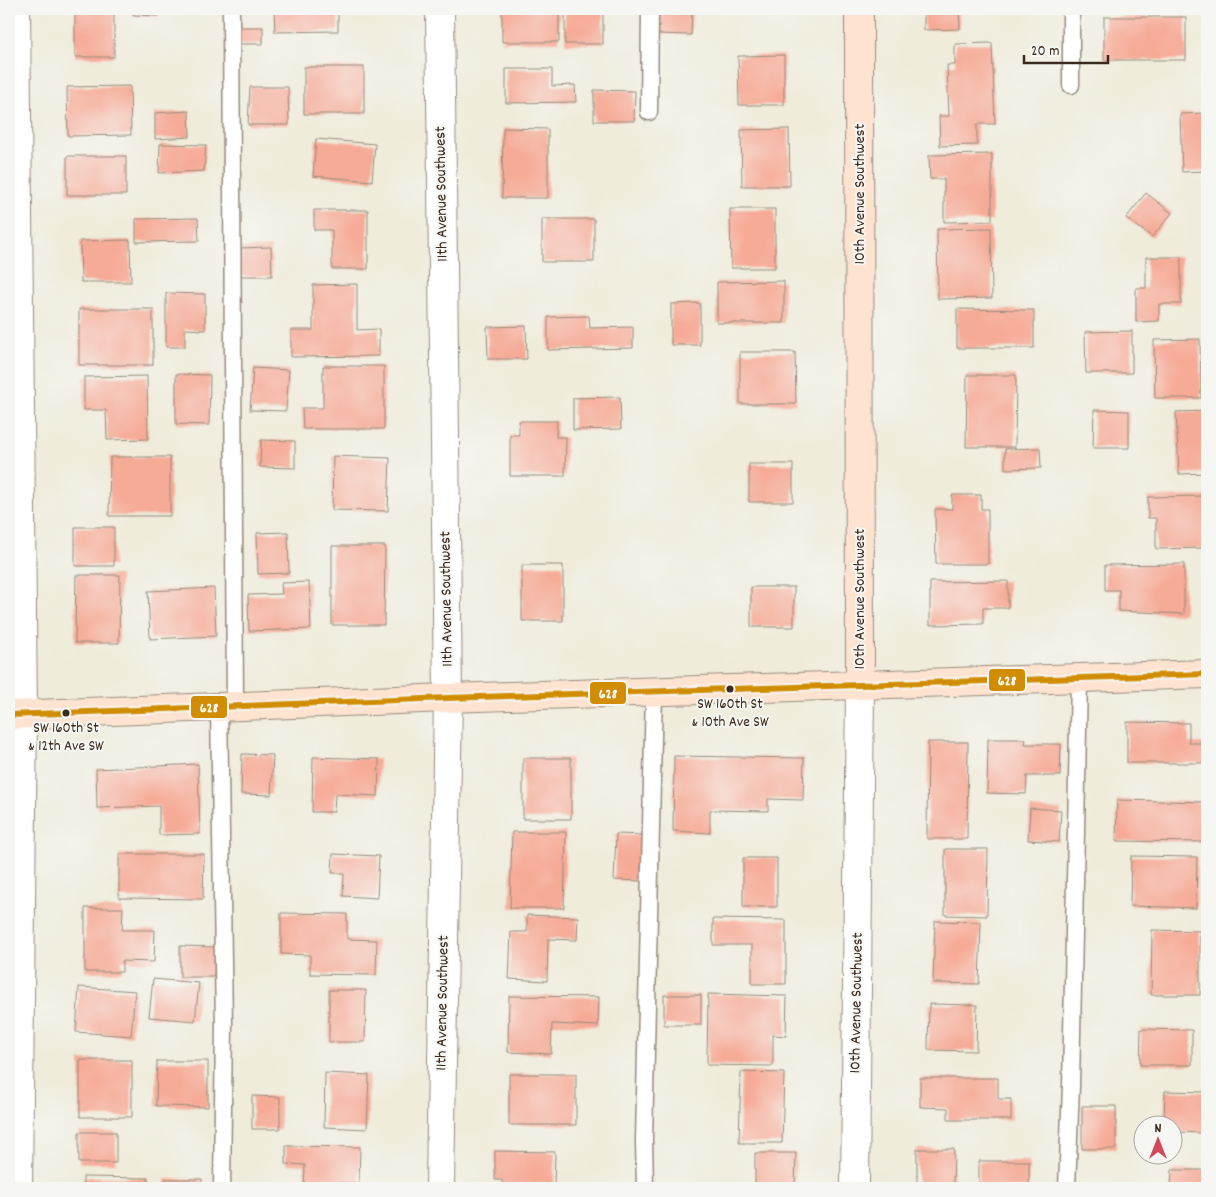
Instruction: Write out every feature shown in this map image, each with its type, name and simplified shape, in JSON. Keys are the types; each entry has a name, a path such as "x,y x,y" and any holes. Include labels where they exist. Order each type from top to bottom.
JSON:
{"street":[{"path":"16,9 15,442 18,1188"},
{"name":"11th Avenue Southwest","path":"440,9 448,698 440,1188"},
{"name":"10th Avenue Southwest","path":"855,1188 860,684 860,9"},
{"path":"16,715 448,698 1207,674"}],"lane":[{"path":"222,1188 231,9"},
{"path":"649,112 650,9"},
{"path":"1071,9 1071,85"},
{"path":"1067,1188 1071,1086 1079,678"},
{"path":"645,1188 644,1140 654,691"}],"building":[{"path":"75,9 114,9 114,57 75,57"},
{"path":"133,9 159,9 159,16 133,15"},
{"path":"274,9 338,9 338,31 275,32"},
{"path":"502,9 559,9 559,42 502,42"},
{"path":"565,9 603,9 603,44 565,44"},
{"path":"658,9 692,9 691,35 657,34"},
{"path":"924,9 959,9 960,29 924,30"},
{"path":"1104,17 1186,17 1186,60 1104,60"},
{"path":"235,27 263,27 263,44 235,44"},
{"path":"992,43 995,124 977,124 977,145 940,146 939,116 949,116 947,65 955,65 955,44"},
{"path":"784,55 784,105 739,105 738,56"},
{"path":"304,67 364,67 364,114 304,114"},
{"path":"506,69 552,69 552,86 575,85 576,102 506,103"},
{"path":"130,86 131,135 68,136 67,87"},
{"path":"250,87 288,87 289,125 248,125"},
{"path":"594,90 635,91 634,121 594,121"},
{"path":"189,111 190,137 155,139 155,113"},
{"path":"1207,113 1207,171 1182,172 1180,114"},
{"path":"503,128 548,129 548,198 502,198"},
{"path":"789,129 790,186 742,186 741,130"},
{"path":"316,139 375,144 372,181 313,176"},
{"path":"160,144 206,145 204,171 159,173"},
{"path":"992,154 992,221 944,222 944,179 930,179 929,155"},
{"path":"67,156 126,156 126,195 67,195"},
{"path":"1146,193 1172,213 1152,237 1126,218"},
{"path":"730,209 775,209 775,268 731,268"},
{"path":"314,210 368,210 368,269 332,269 332,230 314,230"},
{"path":"198,218 199,241 136,242 136,219"},
{"path":"542,219 594,219 594,262 542,262"},
{"path":"991,228 992,298 938,299 937,229"},
{"path":"130,240 131,282 81,282 80,241"},
{"path":"271,247 272,276 238,276 238,248"},
{"path":"1146,257 1181,257 1181,304 1159,304 1159,321 1136,322 1136,288 1146,288"},
{"path":"784,281 784,323 717,323 717,282"},
{"path":"357,284 357,330 379,329 379,356 291,357 291,330 313,330 313,285"},
{"path":"166,293 205,294 205,330 185,329 185,347 166,347"},
{"path":"700,303 700,345 671,345 671,304"},
{"path":"79,309 153,309 153,365 79,365"},
{"path":"957,309 1034,310 1034,348 957,348"},
{"path":"589,316 590,328 633,327 633,348 548,350 548,317"},
{"path":"526,326 527,359 488,359 487,327"},
{"path":"1132,331 1132,373 1086,373 1085,332"},
{"path":"1200,339 1201,398 1155,398 1154,340"},
{"path":"740,352 795,352 796,404 740,404"},
{"path":"323,366 384,366 384,429 303,429 302,408 323,408"},
{"path":"253,368 289,370 286,411 250,410"},
{"path":"176,374 210,375 209,425 176,424"},
{"path":"967,375 1016,375 1015,447 966,447"},
{"path":"147,376 148,439 107,440 106,410 84,410 84,377"},
{"path":"620,397 621,429 573,430 573,398"},
{"path":"1094,410 1129,411 1129,448 1093,448"},
{"path":"1207,411 1207,473 1179,474 1176,412"},
{"path":"519,421 557,421 556,437 566,437 565,476 510,476 510,435 519,435"},
{"path":"261,440 295,441 295,468 260,467"},
{"path":"1040,448 1041,468 1005,469 1005,449"},
{"path":"333,456 390,458 388,511 332,510"},
{"path":"110,457 170,457 170,516 109,516"},
{"path":"749,464 793,464 793,502 749,502"},
{"path":"952,495 981,495 981,509 988,509 988,564 936,564 935,509 952,509"},
{"path":"1207,496 1207,548 1156,549 1156,518 1148,518 1148,497"},
{"path":"75,527 114,527 114,566 75,566"},
{"path":"288,532 289,573 258,574 257,533"},
{"path":"332,546 385,546 384,625 332,625"},
{"path":"1184,564 1184,614 1119,611 1119,590 1105,590 1105,565"},
{"path":"522,565 563,565 563,621 522,621"},
{"path":"76,575 120,575 119,643 75,643"},
{"path":"1008,581 1008,608 983,608 983,624 930,625 930,582"},
{"path":"309,582 311,629 249,631 248,595 282,594 281,583"},
{"path":"751,587 794,587 794,627 751,627"},
{"path":"214,588 216,636 150,639 148,591"},
{"path":"1127,722 1189,723 1189,743 1207,743 1207,763 1127,763"},
{"path":"988,739 1026,739 1025,744 1061,744 1060,776 1027,776 1026,794 987,793"},
{"path":"928,742 968,742 967,839 927,839"},
{"path":"242,754 273,755 271,795 241,794"},
{"path":"674,756 804,758 803,800 768,799 768,811 710,810 710,833 673,831"},
{"path":"313,757 379,759 378,796 335,794 334,812 312,812"},
{"path":"523,758 571,758 571,819 523,819"},
{"path":"198,764 200,834 159,835 159,806 97,808 96,769"},
{"path":"1117,800 1207,802 1207,842 1116,841"},
{"path":"1030,808 1061,810 1059,842 1028,840"},
{"path":"512,832 566,832 564,908 510,908"},
{"path":"616,834 643,835 642,881 614,880"},
{"path":"945,849 988,849 987,916 945,915"},
{"path":"119,854 204,854 203,899 119,898"},
{"path":"333,854 379,856 377,898 343,896 344,873 332,873"},
{"path":"1131,856 1197,857 1196,908 1130,906"},
{"path":"743,858 777,858 777,907 743,907"},
{"path":"85,908 123,908 122,930 155,930 154,962 122,961 122,972 85,972"},
{"path":"281,913 347,914 347,939 377,940 376,975 310,974 310,955 281,954"},
{"path":"527,915 578,917 577,940 548,939 547,981 509,979 511,932 527,932"},
{"path":"713,919 786,920 786,984 752,984 752,945 713,945"},
{"path":"935,921 981,922 979,984 933,983"},
{"path":"1152,930 1200,931 1200,995 1151,995"},
{"path":"180,946 215,947 214,977 180,977"},
{"path":"153,979 199,983 195,1021 149,1017"},
{"path":"79,987 135,991 131,1036 76,1032"},
{"path":"329,990 366,990 365,1042 329,1042"},
{"path":"708,994 787,996 786,1036 773,1035 773,1066 707,1065"},
{"path":"664,995 701,995 701,1025 664,1025"},
{"path":"509,996 599,997 598,1026 552,1024 551,1054 508,1052"},
{"path":"929,1004 977,1005 976,1051 928,1050"},
{"path":"1141,1029 1192,1030 1192,1065 1140,1065"},
{"path":"80,1060 132,1060 132,1117 80,1117"},
{"path":"157,1061 208,1061 208,1107 156,1106"},
{"path":"741,1072 784,1073 782,1143 739,1143"},
{"path":"325,1073 369,1075 367,1129 324,1127"},
{"path":"509,1074 576,1074 576,1125 509,1125"},
{"path":"920,1078 998,1078 998,1099 1011,1099 1011,1120 948,1120 948,1108 920,1107"},
{"path":"1165,1091 1207,1092 1207,1133 1184,1132 1184,1114 1164,1114"},
{"path":"252,1096 280,1097 280,1129 252,1129"},
{"path":"1082,1106 1116,1106 1116,1149 1082,1149"},
{"path":"79,1132 116,1132 116,1163 79,1163"},
{"path":"286,1146 360,1147 359,1183 330,1183 330,1188 304,1188 305,1165 286,1164"},
{"path":"917,1149 954,1149 953,1188 917,1188"},
{"path":"495,1151 555,1152 554,1188 502,1188 502,1180 495,1180"},
{"path":"755,1153 796,1153 795,1188 755,1188"},
{"path":"979,1161 1029,1161 1029,1188 979,1188"},
{"path":"1172,1170 1207,1170 1207,1188 1171,1188"},
{"path":"83,1177 148,1178 148,1188 83,1188"},
{"path":"165,1179 202,1179 202,1188 165,1188"}],"transit line":[{"name":"628","path":"9,715 448,698 1207,674"}],"place":[{"name":"SW 160th St & 10th Ave SW","path":"730,689"},
{"name":"SW 160th St & 12th Ave SW","path":"66,713"}]}
